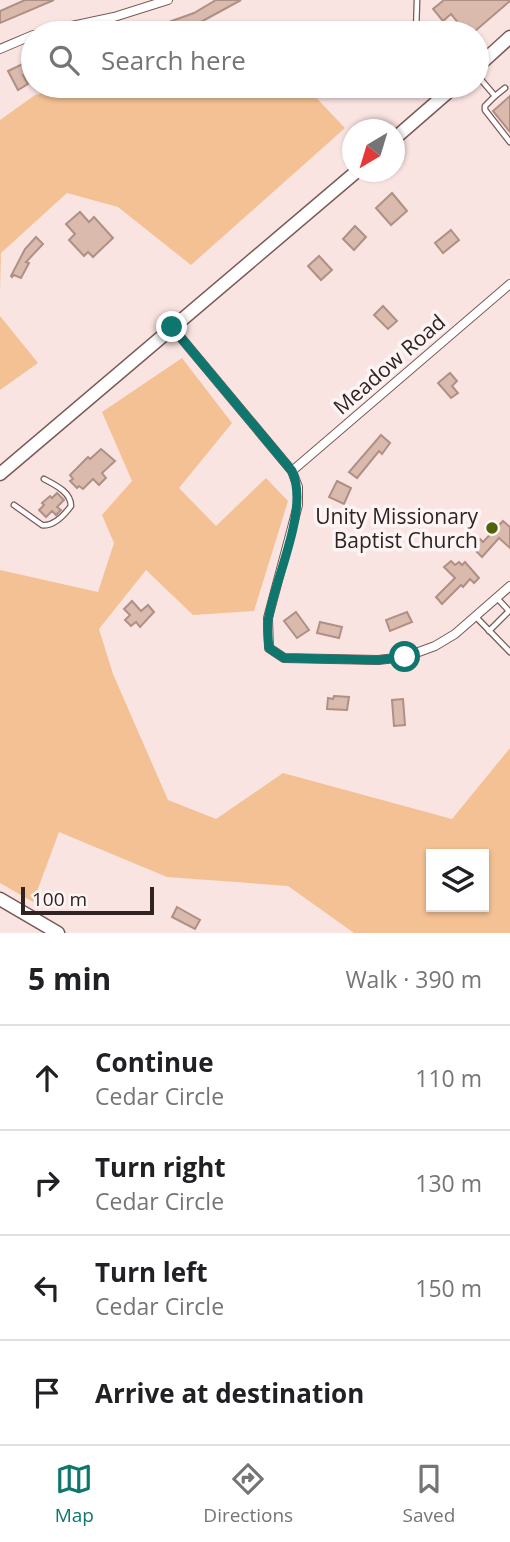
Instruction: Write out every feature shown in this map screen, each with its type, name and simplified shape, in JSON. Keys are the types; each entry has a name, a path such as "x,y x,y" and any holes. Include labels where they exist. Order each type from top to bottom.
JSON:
{"main road":[{"path":"489,57 508,43"},
{"path":"405,128 435,98"},
{"path":"0,474 344,182"},
{"path":"0,899 58,933"}],"street":[{"path":"95,21 168,0"},
{"path":"0,48 21,40"},
{"name":"Meadow Road","path":"292,471 510,284"},
{"path":"172,327 292,471 298,486 298,505 268,618 269,648 284,658 378,660 405,657 435,646 455,634 510,586"}],"lane":[{"path":"416,0 416,21"},
{"path":"505,88 485,106 485,110 510,142"},
{"path":"489,89 495,96"},
{"path":"14,505 38,524 47,526 57,521 71,506 72,501 44,479"},
{"path":"489,631 509,611 497,598"},
{"path":"475,617 510,652"}],"shaded area":[{"path":"31,98 316,98 342,125 342,131 191,265 118,207 67,193 1,253 0,292 0,120"},
{"path":"0,316 38,363 0,390"},
{"path":"182,358 232,423 179,488 216,526 266,478 288,501 254,611 193,615 146,570 99,629 113,674 168,800 216,819 283,773 452,819 510,748 510,933 354,933 288,886 167,877 59,832 33,902 0,883 0,570 98,592 114,543 102,515 132,481 102,412"}],"building":[{"path":"25,0 54,0 0,23 0,11"},
{"path":"216,0 241,0 203,21 172,21 194,13"},
{"path":"444,0 510,0 487,21 457,21 451,14 443,21 433,9"},
{"path":"21,65 21,88 18,90 8,71"},
{"path":"510,96 510,132 493,111"},
{"path":"392,193 407,211 391,225 376,208"},
{"path":"80,212 89,222 94,217 113,238 93,257 88,252 84,256 69,240 75,234 66,224"},
{"path":"355,226 366,237 354,250 343,239"},
{"path":"451,230 459,240 443,253 435,243"},
{"path":"36,237 43,244 26,262 29,263 21,278 14,275 12,277 25,249"},
{"path":"319,256 332,270 321,280 308,266"},
{"path":"383,306 397,321 388,329 374,315"},
{"path":"450,373 457,381 452,386 458,393 451,398 438,383"},
{"path":"381,435 390,443 382,454 379,451 357,478 349,472"},
{"path":"101,449 115,461 102,473 106,478 99,485 93,479 83,489 79,486 77,488 70,481 73,479 70,475 88,457 90,459"},
{"path":"337,481 351,488 344,504 329,497"},
{"path":"57,493 64,500 57,507 61,510 56,515 52,511 46,517 39,510 44,505 42,503"},
{"path":"503,521 510,527 510,548 499,538 482,557 472,547 480,539 483,542"},
{"path":"451,561 455,565 465,562 479,578 474,583 470,579 463,587 461,585 442,604 436,597 455,578 444,567"},
{"path":"132,601 141,611 148,605 154,612 140,627 136,622 131,626 125,620 130,615 124,609"},
{"path":"296,612 309,630 297,638 284,621"},
{"path":"407,612 412,622 390,631 386,620"},
{"path":"320,622 342,627 339,638 317,633"},
{"path":"334,696 349,697 347,710 327,709 328,698 333,699"},
{"path":"403,699 405,725 394,726 392,700"},
{"path":"177,907 200,920 195,929 172,917"}],"place":[{"name":"Unity Missionary Baptist Church","path":"492,528"}],"route":[{"path":"172,327 292,471 298,486 298,505 268,618 269,648 284,658 378,660 405,657"}]}
